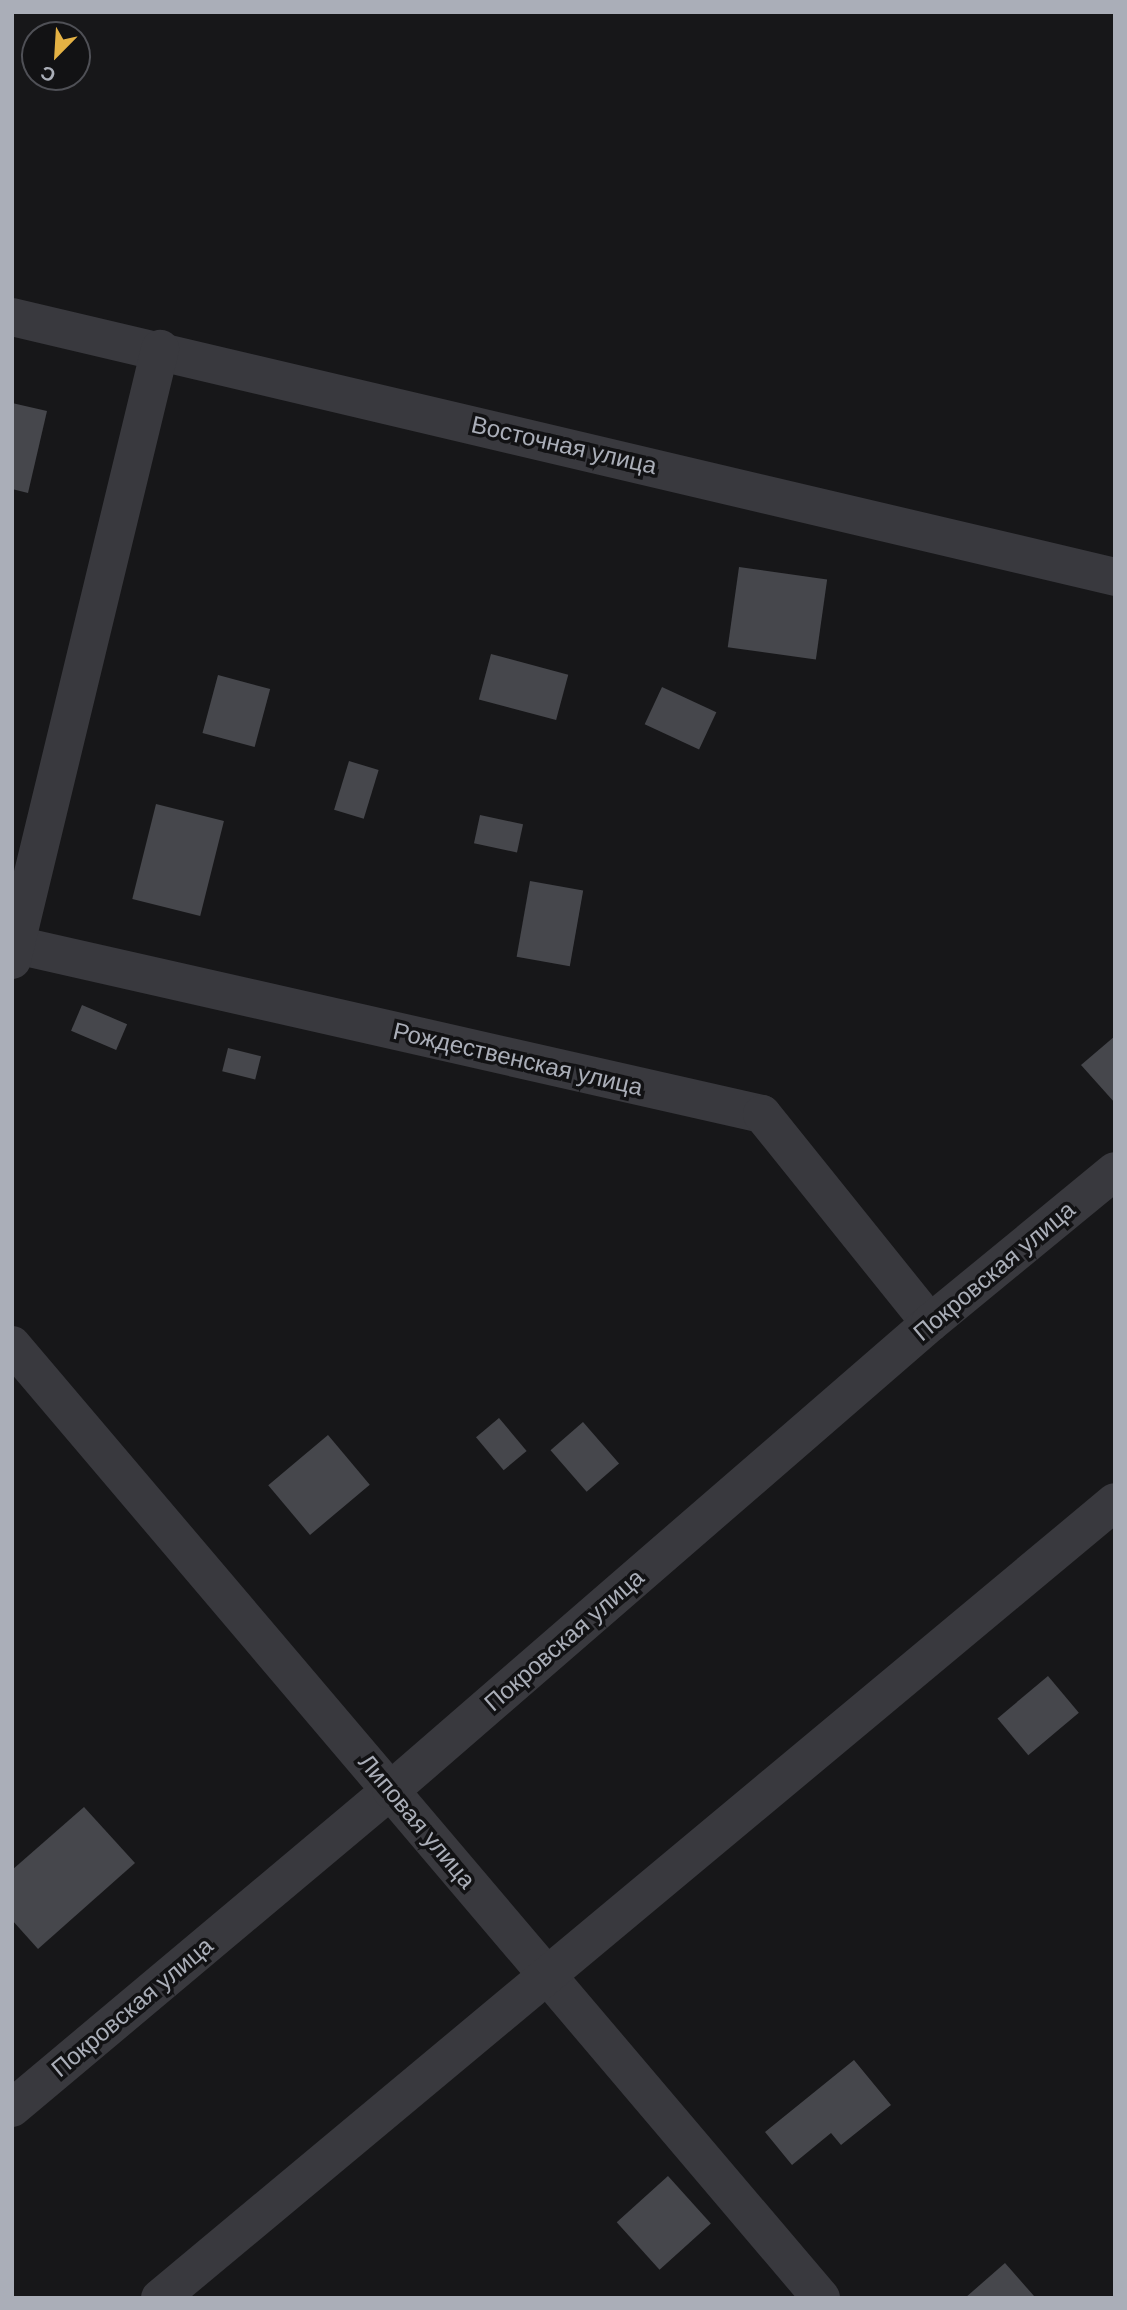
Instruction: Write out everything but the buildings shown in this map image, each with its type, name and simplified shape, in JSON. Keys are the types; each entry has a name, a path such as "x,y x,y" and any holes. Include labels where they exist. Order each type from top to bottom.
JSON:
{"street":[{"name":"Восточная улица","path":"12,317 160,349 1115,577"},
{"path":"13,950 160,349"},
{"name":"Рождественская улица","path":"13,950 762,1114 930,1323"},
{"name":"Покровская улица","path":"12,2108 391,1790 930,1323 1115,1171"},
{"name":"Липовая улица","path":"12,1345 821,2298"},
{"path":"160,2298 547,1974 1111,1514"}]}
